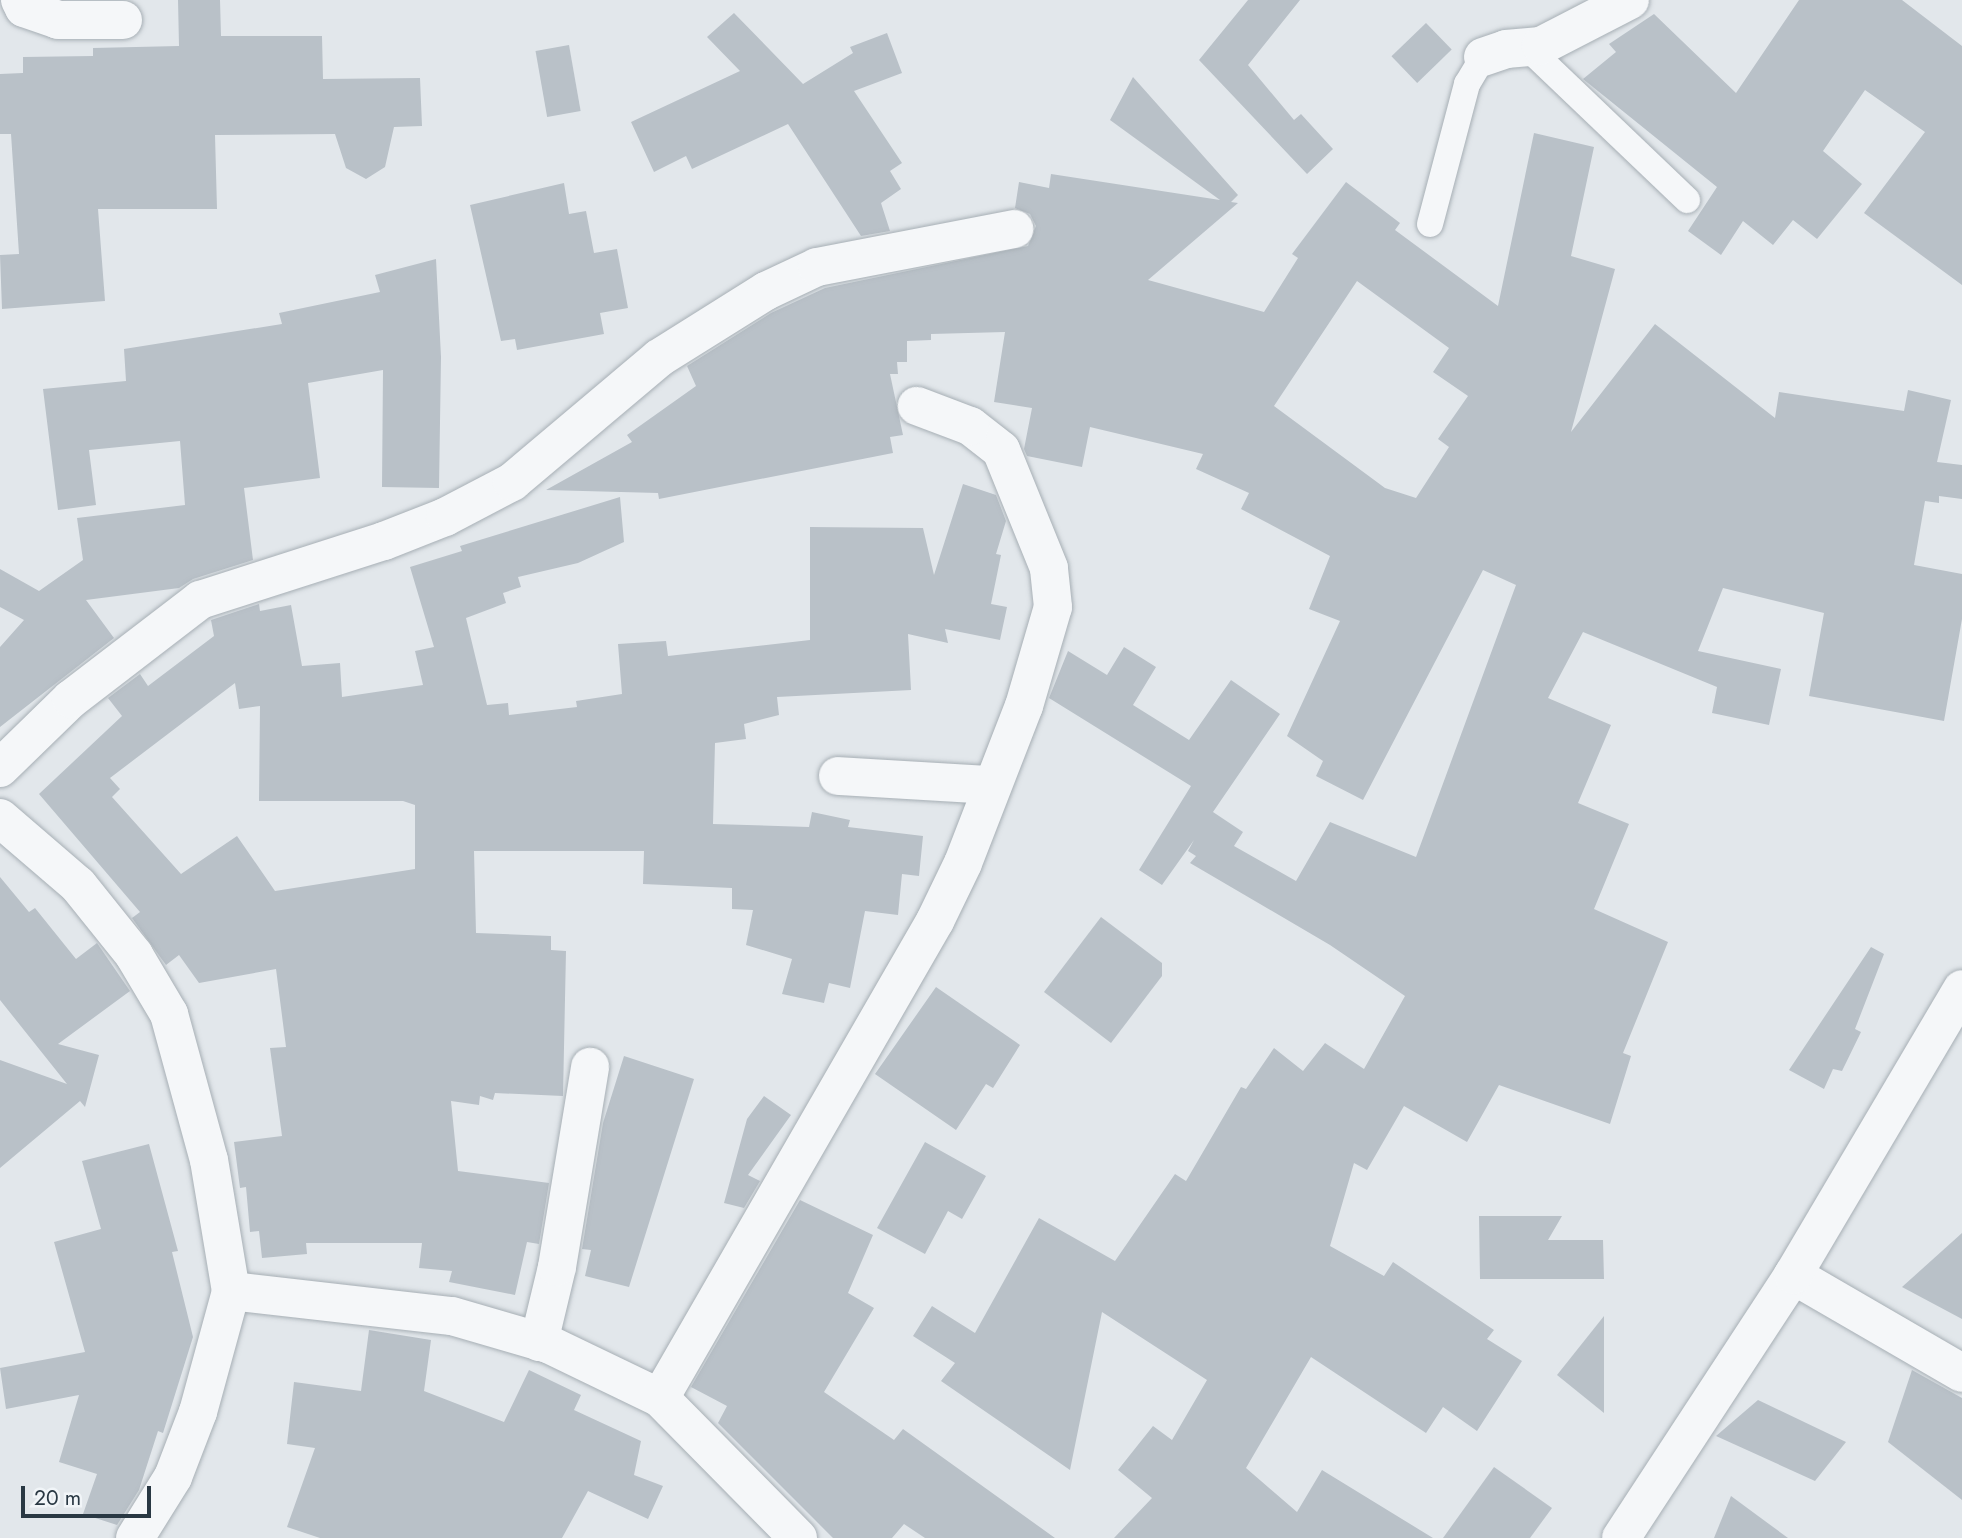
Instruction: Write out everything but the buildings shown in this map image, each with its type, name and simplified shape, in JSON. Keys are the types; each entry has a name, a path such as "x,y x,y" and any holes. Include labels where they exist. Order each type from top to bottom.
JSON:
{"street":[{"path":"20,0 24,9 58,20 123,20"},
{"path":"1483,57 1506,49 1528,48 1580,29 1630,0"},
{"path":"0,768 44,721 183,611 228,590 396,536 512,482 659,358 766,291 817,267 1014,229"},
{"path":"660,1398 935,921 963,863 990,785 1024,705 1048,627 1053,607 1049,568 1013,472 1000,450 970,426 918,406"},
{"path":"838,776 990,785"},
{"path":"0,818 78,885 134,955 169,1014 209,1160 231,1291 198,1412 173,1476 135,1538"},
{"path":"1620,1538 1793,1275 1962,989"},
{"path":"539,1342 557,1267 590,1067"},
{"path":"1793,1275 1962,1373"},
{"path":"231,1291 452,1316 539,1342 660,1398 798,1538"}],"lane":[{"path":"1528,48 1687,200"},
{"path":"1430,223 1467,84 1483,57"}]}
